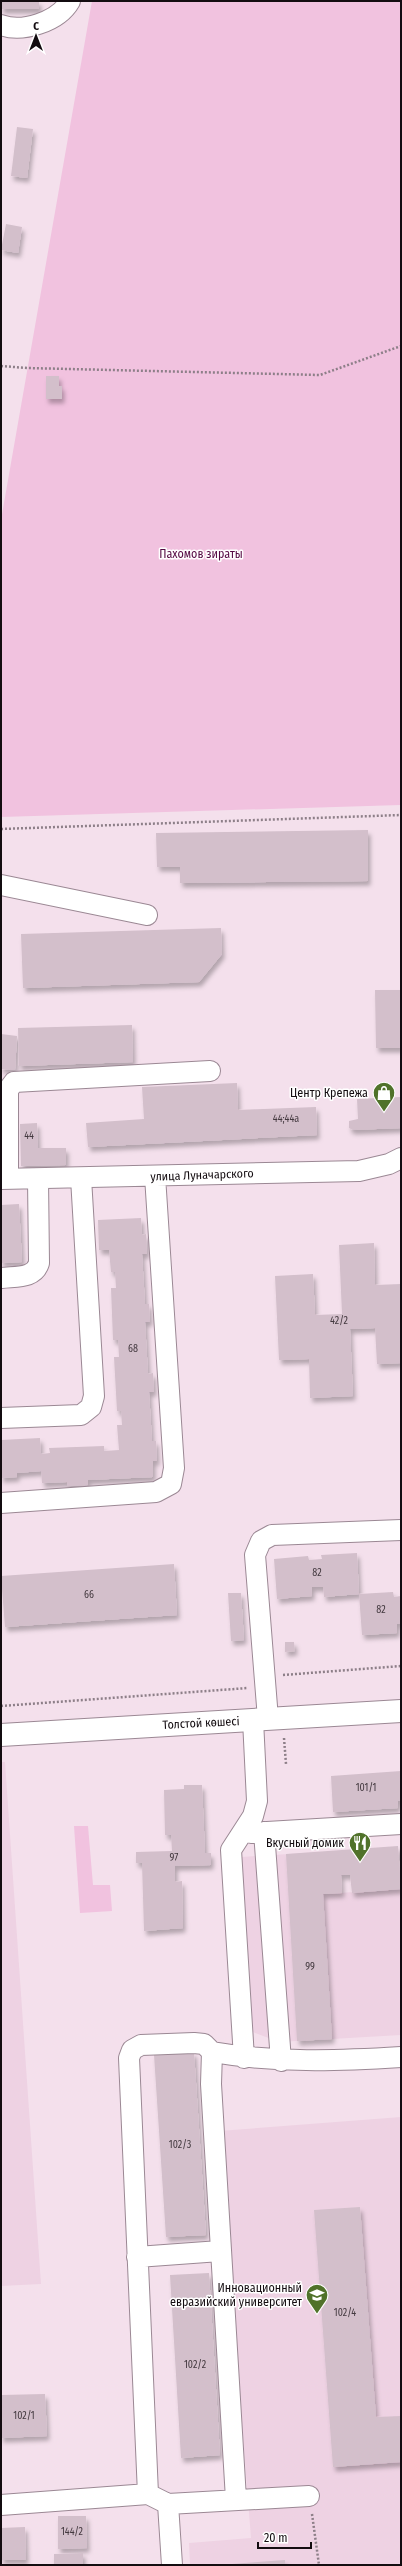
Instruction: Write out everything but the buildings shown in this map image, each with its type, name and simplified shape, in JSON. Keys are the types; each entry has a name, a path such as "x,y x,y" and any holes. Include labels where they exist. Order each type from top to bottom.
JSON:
{"main road":[{"name":"Толстой көшесі","path":"1,1735 401,1711"}],"street":[{"path":"1,24 9,28 32,25 47,20 70,1"},
{"path":"1,885 147,915"},
{"path":"4,1179 8,1090 14,1082 210,1071"},
{"name":"улица Луначарского","path":"4,1179 359,1171 389,1164 401,1158"},
{"path":"1,1503 156,1492 171,1484 174,1468 155,1176"},
{"path":"1,1418 81,1415 91,1407 94,1396 81,1178"},
{"path":"1,1278 31,1275 37,1270 40,1263 38,1179"},
{"path":"244,2058 231,1850 235,1841 243,1833 253,1816 257,1800 261,1720 265,1682 255,1555 261,1541 272,1535 401,1530"},
{"path":"243,1833 401,1824"},
{"path":"264,1832 281,2061"},
{"path":"148,2494 129,2058 132,2050 141,2045 194,2043 204,2044 212,2052 244,2058 281,2061 331,2061 401,2057"},
{"path":"212,2052 212,2084 220,2251 236,2499"},
{"path":"137,2257 220,2251"},
{"path":"1,2505 148,2494 168,2504 309,2496"},
{"path":"168,2504 172,2565"}],"path":[{"path":"1,366 27,368 320,375 401,346"},
{"path":"1,829 401,815"},
{"path":"1,1706 265,1682 401,1666"},
{"path":"309,2496 319,2565"}],"shaded area":[{"path":"1,1762 5,1762 41,2284 1,2286"},
{"path":"320,1852 323,1894 401,1889 401,2035 279,2042 250,2031 241,1857"},
{"name":"Инновационный евразийский университет","path":"401,2117 401,2565 190,2565 189,2543 251,2538 219,2131"}],"green space":[{"name":"Пахомов зираты","path":"92,1 401,1 401,805 1,817 1,520"},
{"path":"74,1826 88,1826 93,1885 110,1885 112,1911 80,1913"}],"place":[{"name":"Центр Крепежа","path":"384,1112"},
{"name":"Вкусный домик","path":"360,1862"},
{"name":"Инновационный евразийский университет","path":"317,2314"}]}
